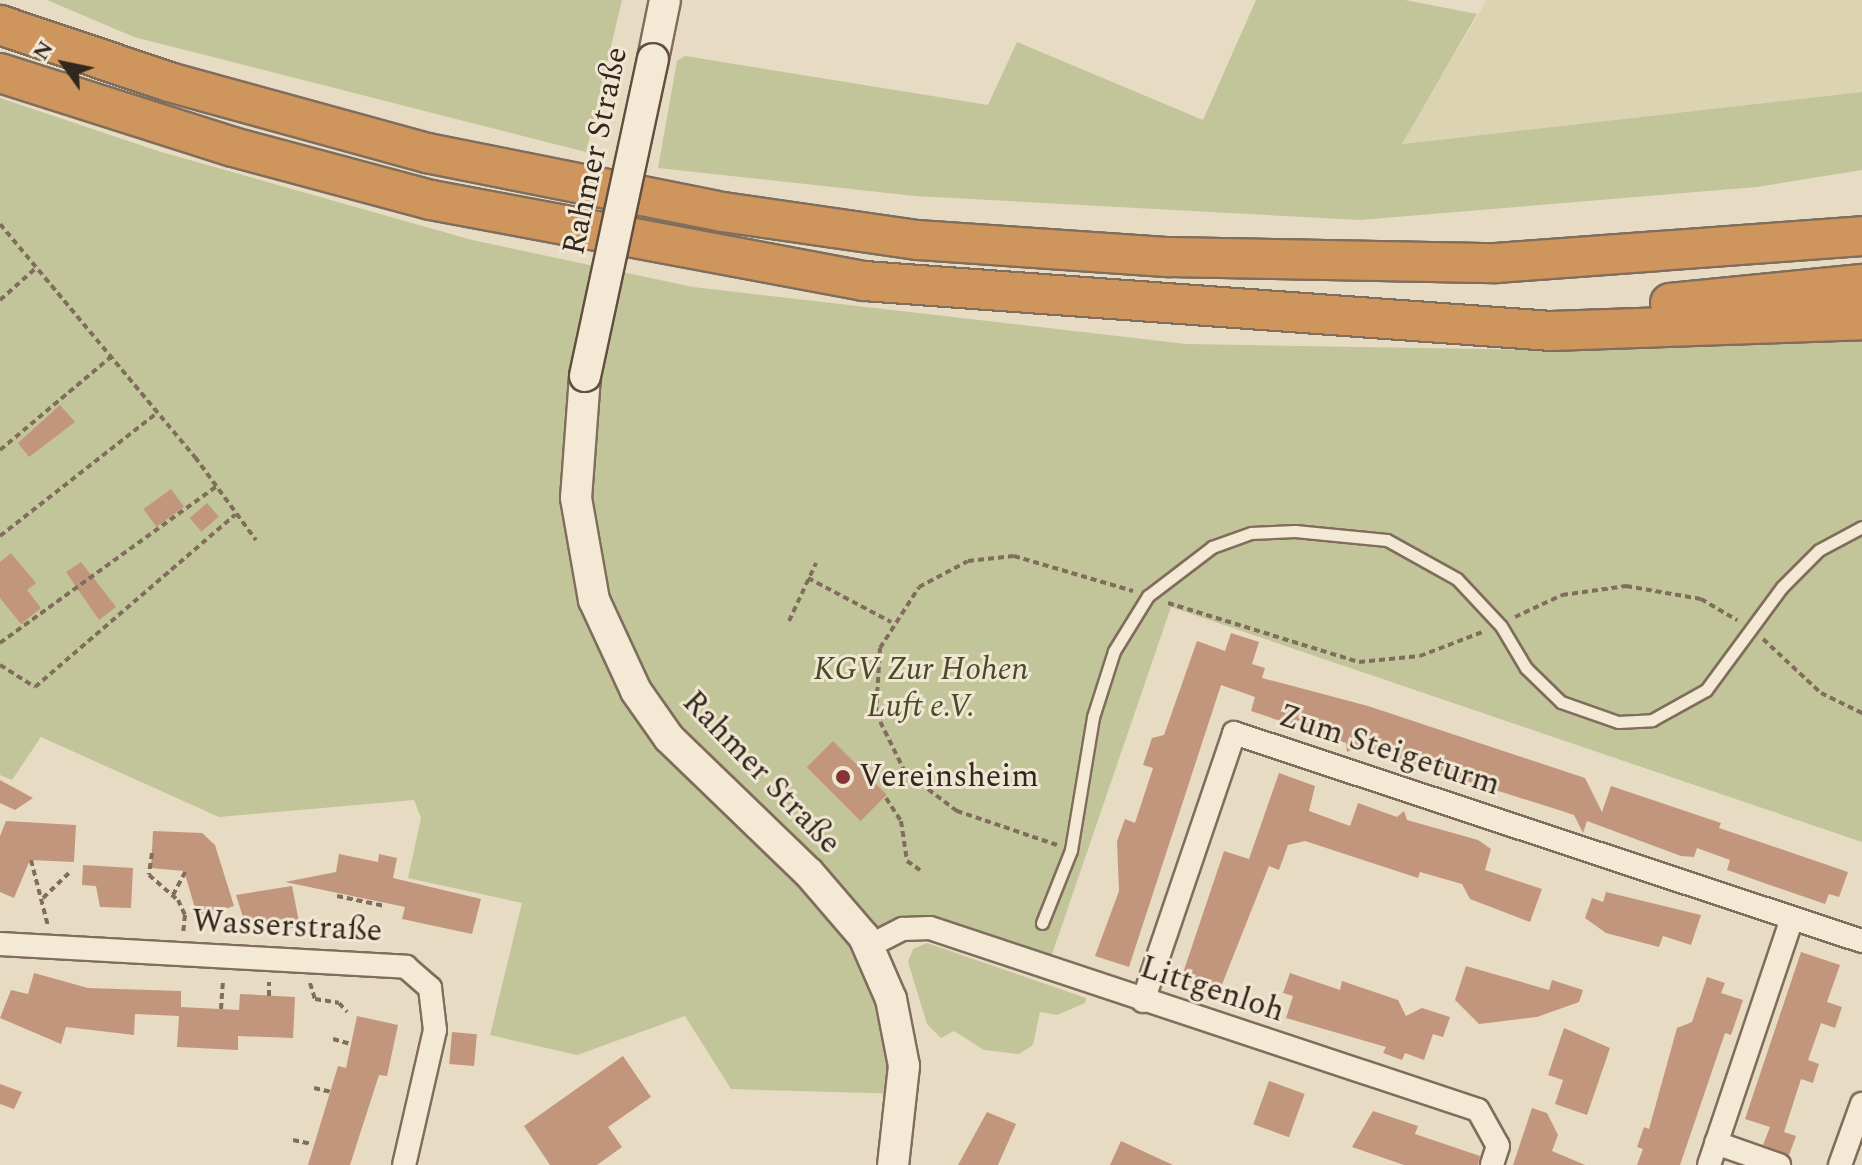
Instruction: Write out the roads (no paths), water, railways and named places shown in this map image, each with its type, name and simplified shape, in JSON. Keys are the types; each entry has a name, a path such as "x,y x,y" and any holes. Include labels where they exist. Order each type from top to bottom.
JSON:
{"highway":[{"path":"0,25 169,82 427,153 723,212 917,240 1169,257 1496,263 1862,236"},
{"path":"0,73 317,171 524,220 864,281 1551,331 1862,320"},
{"path":"1820,241 1862,227"},
{"path":"1444,322 1862,284"}],"main road":[{"name":"Rahmer Straße","path":"665,0 585,376 575,449 579,535 594,600 616,654 669,738 809,873 869,946 891,999 904,1066 893,1165"}],"street":[{"name":"Zum Steigeturm","path":"1143,1001 1234,733 1862,941"},
{"path":"1709,1165 1792,919"},
{"name":"Littgenloh","path":"869,946 903,929 930,928 1478,1110 1498,1146 1492,1165"},
{"name":"Wasserstraße","path":"0,944 406,967 430,988 435,1030 404,1165"},
{"path":"1840,1165 1862,1104"},
{"path":"1716,1143 1779,1165"}],"lane":[{"path":"1042,923 1071,850 1102,680 1148,596 1212,547 1251,533 1327,530 1402,546 1457,579 1501,626 1526,668 1561,702 1618,722 1652,720 1679,709 1706,690 1754,630 1782,587 1819,550 1862,527"}],"place":[{"name":"Vereinsheim","path":"843,777"}],"park label":[{"name":"KGV Zur Hohen Luft e.V.","path":"921,690"}]}
